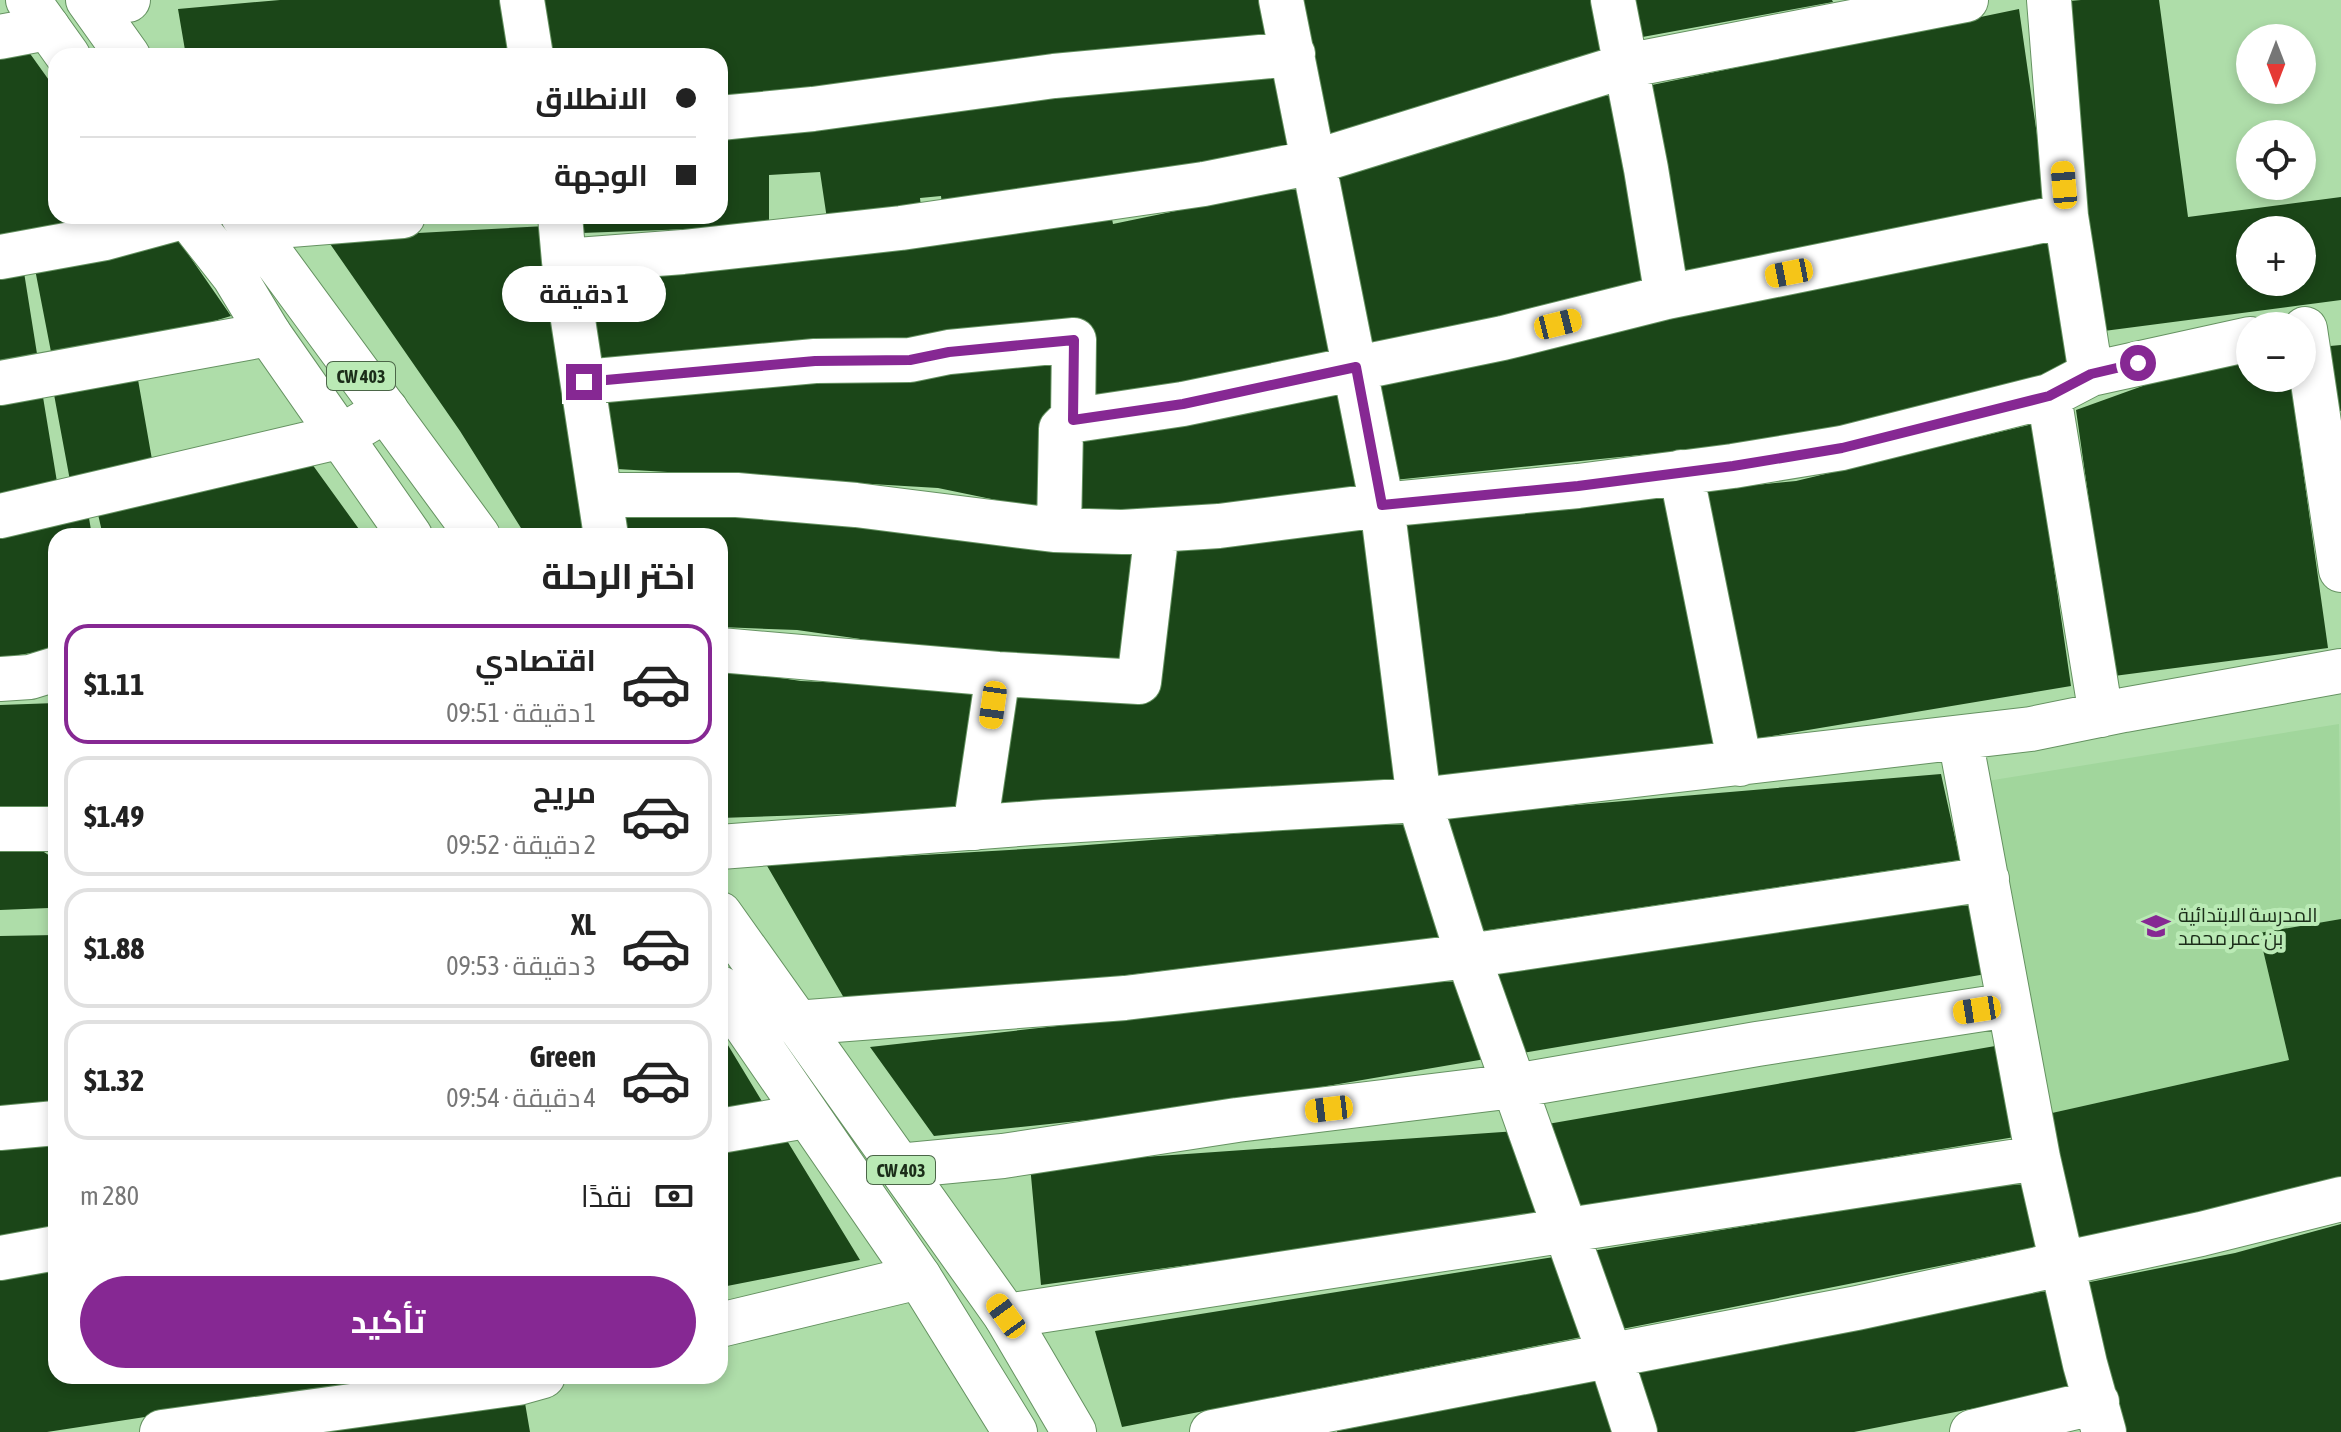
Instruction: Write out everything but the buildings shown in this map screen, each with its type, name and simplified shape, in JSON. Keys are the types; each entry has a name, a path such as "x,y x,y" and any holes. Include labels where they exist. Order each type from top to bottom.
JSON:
{"street":[{"path":"522,0 530,48"},
{"path":"1281,0 1382,505 1419,800 1468,956 1635,1432"},
{"path":"1613,0 1667,297"},
{"path":"564,261 683,252 901,228 1204,184 1314,162 1625,66 1966,0"},
{"path":"2049,0 2066,216 2091,374"},
{"path":"103,1 124,48"},
{"path":"0,37 48,28"},
{"path":"728,117 813,109 1054,76 1293,54"},
{"path":"1059,530 1061,429 1069,421 1183,404 1503,338 1667,297 2066,216"},
{"path":"0,257 105,238 157,224"},
{"name":"CW 403","path":"192,224 234,276 269,334 405,528"},
{"name":"CW 403","path":"249,224 472,528"},
{"path":"561,224 604,516 737,495 856,505 1059,530 1157,530 1219,526 1681,472 1842,448 2049,396 2091,374 2236,342"},
{"path":"2316,327 2341,570"},
{"path":"0,383 269,334"},
{"path":"584,382 815,361 910,360 949,352 1074,340 1073,420"},
{"path":"2049,396 2101,715"},
{"path":"0,516 342,436 386,410"},
{"path":"1681,472 1740,764"},
{"path":"728,651 998,674 1139,682 1157,530"},
{"path":"0,679 30,677 48,671"},
{"path":"728,846 1419,800 2031,729 2341,671"},
{"path":"975,828 998,674"},
{"path":"1960,738 2038,1158 2101,1417 1972,1432"},
{"path":"0,829 48,829"},
{"path":"795,1023 1125,998 1468,956 1987,879"},
{"name":"CW 403","path":"728,926 1006,1316 1074,1432"},
{"path":"898,1166 1003,1156 1237,1120 1514,1086 2009,1005"},
{"name":"CW 403","path":"728,1008 919,1277 1015,1432"},
{"path":"728,1130 806,1116"},
{"path":"0,1128 48,1124"},
{"path":"1006,1316 2038,1158"},
{"path":"1212,1432 2062,1265 2341,1199"},
{"path":"0,1258 48,1249"},
{"path":"728,1323 919,1277"},
{"path":"162,1432 511,1384"}],"shaded area":[{"name":"المدرسة الابتدائية بن عمر محمد","path":"2339,724 2341,919 2259,933 2289,1060 2043,1115 1987,781"}],"place":[{"name":"المدرسة الابتدائية بن عمر محمد","path":"2156,926"}],"route":[{"path":"584,382 815,361 910,360 949,352 1074,340 1073,420 1183,404 1356,367 1382,505 1578,486 1842,448 2049,396 2091,374 2138,363"}]}
